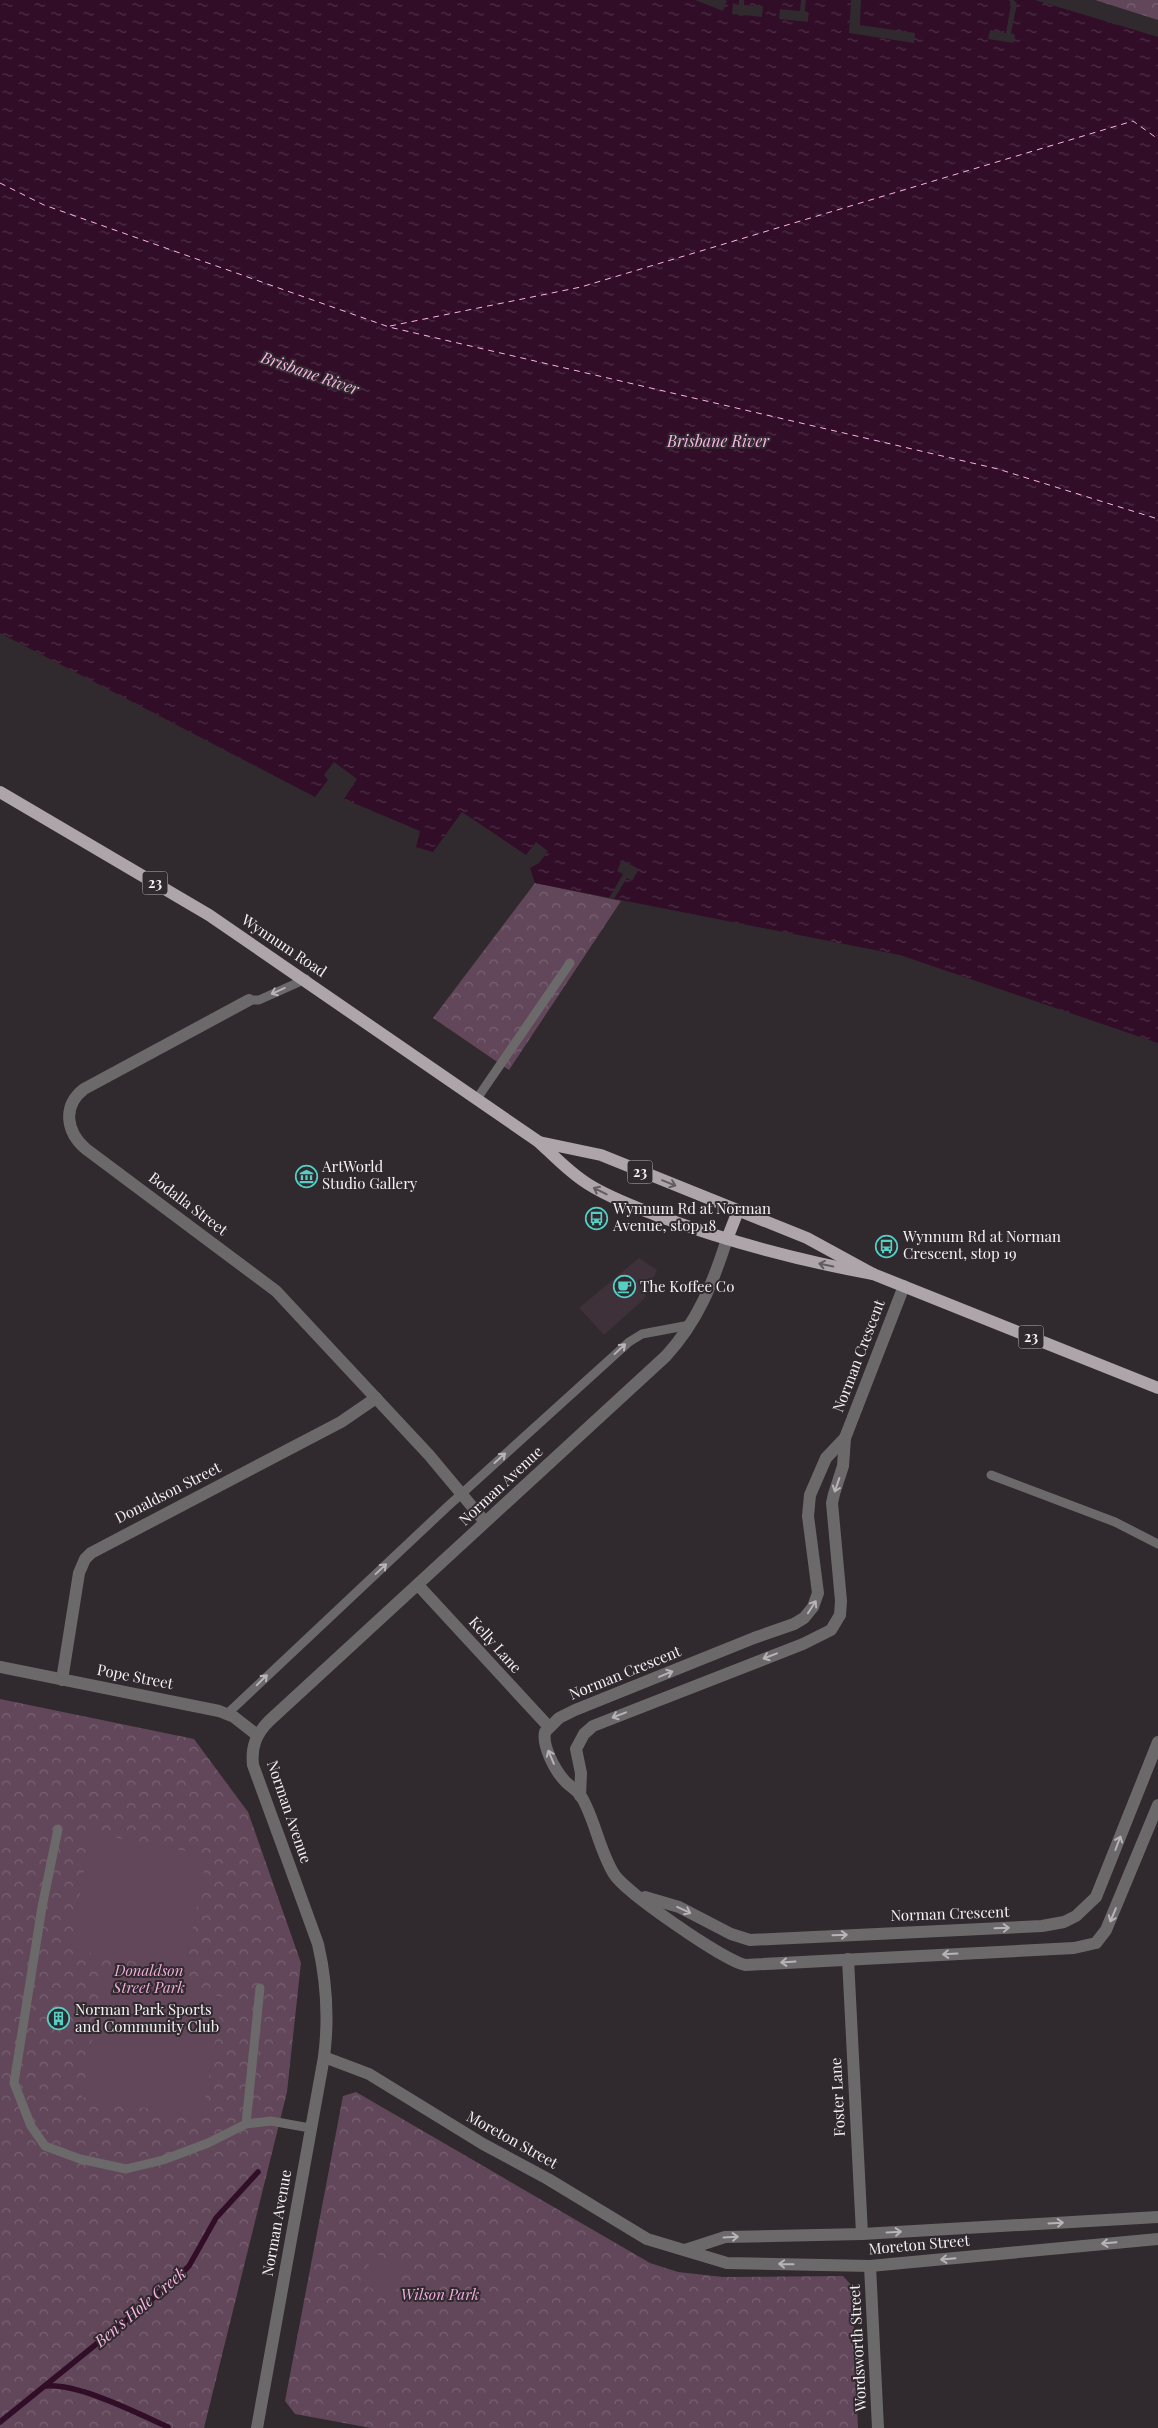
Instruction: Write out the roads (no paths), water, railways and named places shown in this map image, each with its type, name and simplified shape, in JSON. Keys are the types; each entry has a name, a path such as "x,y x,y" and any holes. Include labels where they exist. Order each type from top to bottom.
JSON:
{"main road":[{"name":"Wynnum Road","path":"0,792 209,915 539,1142 576,1176 604,1193 664,1218 727,1239 819,1263 873,1274"},
{"name":"Wynnum Road","path":"539,1142 600,1155 819,1244 873,1274 1158,1388"},
{"name":"Norman Avenue","path":"727,1239 738,1212"}],"street":[{"name":"Bodalla Street","path":"249,1000 84,1089 75,1098 70,1107 71,1129 86,1149 276,1291 462,1493 485,1522"},
{"name":"Norman Avenue","path":"257,2428 324,2057 328,2006 323,1966 306,1908 257,1779 253,1760 257,1735 263,1727 660,1361 692,1325 708,1293 727,1239"},
{"name":"Norman Crescent","path":"904,1286 845,1438 843,1466 832,1503 841,1601 840,1616 836,1625 825,1634 803,1644 593,1726 584,1734 576,1749 580,1773 580,1796 611,1868 620,1882 682,1929 741,1964 1057,1949 1094,1944 1109,1923 1158,1805"},
{"name":"Donaldson Street","path":"62,1680 77,1582 83,1563 90,1553 341,1422 376,1398"},
{"name":"Norman Crescent","path":"580,1796 565,1782 556,1768 544,1738 549,1727 575,1710 794,1624 804,1618 813,1607 818,1593 808,1516 810,1495 826,1458 845,1438"},
{"name":"Kelly Lane","path":"418,1585 549,1727"},
{"name":"Pope Street","path":"0,1667 202,1706 227,1714 257,1735"},
{"name":"Norman Crescent","path":"638,1894 678,1907 731,1934 750,1940 1042,1926 1060,1923 1083,1911 1098,1892 1158,1742"},
{"name":"Foster Lane","path":"848,1959 862,2234"},
{"name":"Moreton Street","path":"324,2057 369,2074 483,2144 548,2179 647,2239 727,2263 870,2266 1158,2239"},
{"name":"Moreton Street","path":"685,2250 725,2237 862,2234 1158,2217"},
{"name":"Wordsworth Street","path":"870,2266 878,2428"}],"lane":[{"path":"476,1100 570,963"},
{"name":"Bodalla Street","path":"249,1000 259,1000 306,980"},
{"name":"Norman Avenue","path":"227,1714 462,1493 629,1342 642,1334 692,1325"},
{"path":"991,1475 1115,1522 1158,1544"},
{"path":"58,1829 42,1907 14,2083 31,2126 45,2146 80,2159 126,2170 181,2153 246,2124 271,2121 310,2128"},
{"path":"246,2124 260,1988"}],"water":[{"name":"Brisbane River","path":"0,0 1035,0 1158,37 1158,1043 900,955 535,883 530,868 539,863 548,851 536,842 526,855 462,812 433,852 416,847 420,831 344,799 357,779 334,762 324,775 328,780 315,797 0,633"}],"waterway":[{"name":"Ben's Hole Creek","path":"0,2422 173,2282 189,2266 216,2218 258,2172"},
{"path":"46,2386 59,2386 90,2394 168,2427"}],"place":[{"name":"ArtWorld Studio Gallery","path":"306,1176"},
{"name":"Wynnum Rd at Norman Avenue, stop 18","path":"597,1218"},
{"name":"Wynnum Rd at Norman Crescent, stop 19","path":"887,1246"},
{"name":"The Koffee Co","path":"624,1287"},
{"name":"Norman Park Sports and Community Club","path":"59,2019"}],"park label":[{"name":"Donaldson Street Park","path":"149,1980"},
{"name":"Wilson Park","path":"440,2295"}]}
